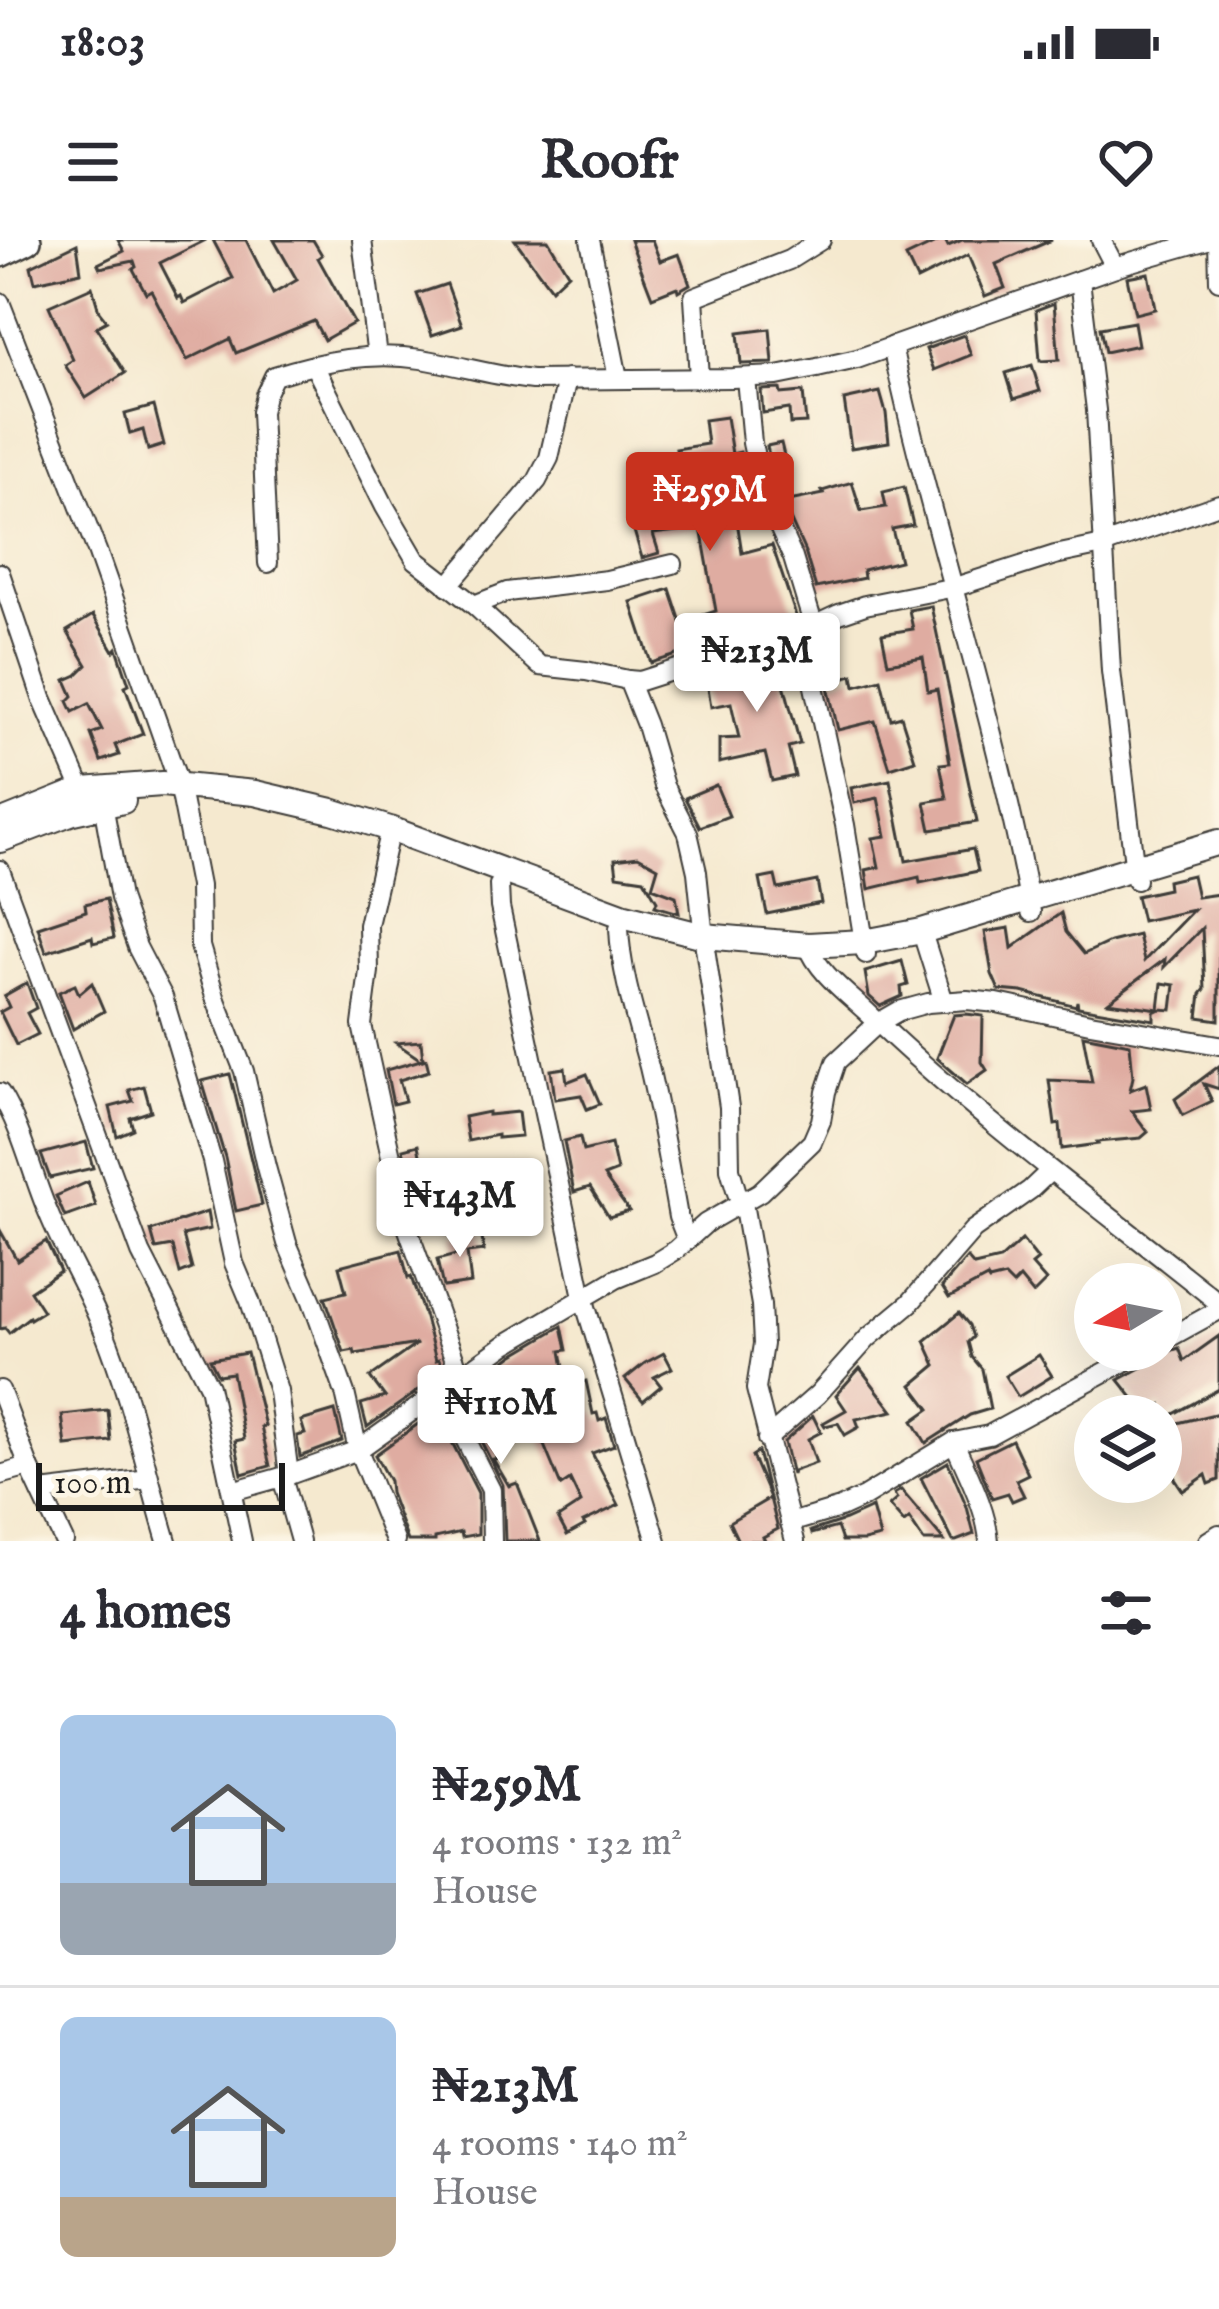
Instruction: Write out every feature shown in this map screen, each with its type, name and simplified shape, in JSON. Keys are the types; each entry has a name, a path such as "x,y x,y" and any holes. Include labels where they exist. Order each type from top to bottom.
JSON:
{"main road":[{"path":"0,253 27,240"}],"street":[{"path":"362,240 377,356"},
{"path":"590,240 618,378"},
{"path":"1101,240 1115,268"},
{"path":"268,563 261,412 274,376 377,356 419,359 505,377 777,376 857,359 1207,240"},
{"path":"1218,240 1219,281"},
{"path":"699,378 694,297 789,260 818,241"},
{"path":"1080,280 1096,410 1111,671 1135,874"},
{"path":"0,302 97,551 180,792 199,886 200,946 244,1071 287,1244 312,1300 345,1394 358,1450 394,1541"},
{"path":"892,346 998,752 1030,906"},
{"path":"314,365 416,560 540,666 628,680 640,681 769,647 866,605 1103,545 1219,504"},
{"path":"746,377 762,489 793,557 865,948"},
{"path":"448,586 537,481 549,458 568,379"},
{"path":"474,605 507,592 607,580 674,564"},
{"path":"0,573 42,698 93,797 137,947 163,997 212,1161 234,1263 278,1391 286,1476 300,1541"},
{"path":"628,680 664,786 688,833 701,898 729,1107 730,1169 743,1203 761,1305 763,1344 756,1389 792,1532 864,1497 954,1442 989,1436 1108,1371"},
{"path":"0,823 93,797 134,799 180,792 388,836 704,942"},
{"path":"0,840 73,812 93,797"},
{"path":"388,836 499,885 619,928 704,942 810,951 925,942 1219,842"},
{"path":"388,836 368,925 369,971 362,1025 406,1224 461,1377"},
{"path":"1135,874 1219,855"},
{"path":"0,871 141,1253 209,1386 242,1541"},
{"path":"499,885 583,1297 652,1526"},
{"path":"865,948 1030,906"},
{"path":"619,928 628,994 687,1240"},
{"path":"925,942 944,1002"},
{"path":"810,951 959,1098 1219,1307 1182,1329"},
{"path":"232,1491 358,1450 506,1344 616,1279 655,1263 706,1223 770,1184 812,1142 836,1062 878,1023 899,1011 967,1000 998,1003 1219,1046"},
{"path":"0,1093 25,1141 53,1224 104,1330 167,1541"},
{"path":"766,1439 910,1303 973,1231 1050,1171"},
{"path":"0,1390 64,1541"},
{"path":"440,1390 491,1490 492,1541"},
{"path":"954,1442 988,1528 988,1541"},
{"path":"0,1475 29,1467"},
{"path":"41,1492 149,1479"},
{"path":"1208,1541 1219,1534"}],"building":[{"path":"118,240 206,240 160,263 184,303 233,278 213,240 246,240 273,294 297,280 274,240 313,240 354,323 324,340 314,321 236,353 230,339 187,360 151,290 146,293 133,269 134,261 100,268 98,264 124,251"},
{"path":"515,240 548,240 568,273 551,289"},
{"path":"630,240 652,240 660,261 679,254 690,284 652,297"},
{"path":"942,240 948,246 962,240 1052,240 996,264 1005,288 985,296 968,255 917,280 906,257"},
{"path":"77,244 81,272 35,282 31,266"},
{"path":"1148,273 1155,309 1135,314 1127,277"},
{"path":"447,284 462,325 432,335 417,294"},
{"path":"92,287 107,321 96,327 125,373 86,398 65,365 73,360 49,306"},
{"path":"1054,303 1059,360 1040,361 1036,310"},
{"path":"1134,322 1138,345 1105,352 1100,328"},
{"path":"770,329 773,363 741,364 738,333"},
{"path":"964,335 971,355 934,370 926,349"},
{"path":"1032,365 1040,391 1014,399 1006,373"},
{"path":"780,389 781,394 803,392 806,423 790,424 789,409 763,413 761,390"},
{"path":"880,392 889,442 851,448 844,400"},
{"path":"154,406 164,445 148,450 143,430 130,434 125,414"},
{"path":"726,417 732,454 740,452 753,501 740,503 743,520 737,521 742,553 772,545 797,619 765,634 651,663 631,602 670,589 681,622 716,611 701,528 653,534 659,553 642,558 632,524 628,477 648,474 653,508 684,504 676,449 707,444 704,420"},
{"path":"781,443 785,460 779,461 789,501 852,482 861,511 886,507 883,492 904,487 913,525 892,529 900,561 863,570 864,578 816,588 775,485 767,446"},
{"path":"931,606 977,822 931,830 925,802 947,798 940,764 950,763 937,689 928,691 923,657 888,663 882,634 913,629 909,610"},
{"path":"93,615 114,651 117,648 143,734 115,745 119,755 101,761 91,734 102,730 89,704 73,712 66,680 87,665 67,631"},
{"path":"777,658 800,744 788,747 795,776 772,781 765,753 719,763 719,739 739,738 731,703 711,707 706,675"},
{"path":"853,675 855,686 881,679 891,719 901,716 915,760 890,768 875,721 838,730 827,682"},
{"path":"890,780 906,861 973,849 978,871 920,883 919,877 869,889 866,870 879,867 873,838 886,836 878,798 854,803 851,788"},
{"path":"716,785 729,816 700,827 685,798"},
{"path":"638,856 658,867 652,887 676,896 679,913 655,906 657,901 644,879 617,875 615,859"},
{"path":"1192,875 1197,897 1219,894 1219,1020 1198,1017 1205,989 1202,928 1164,967 1165,959 1108,1002 1159,1009 1162,983 1175,985 1172,1010 1154,1012 1154,1020 1078,1007 1077,1001 1076,1006 999,990 985,932 1009,928 1012,948 1061,913 1066,932 1084,954 1138,935 1144,961 1193,910 1142,921 1136,896 1168,889 1167,881"},
{"path":"775,876 778,889 817,881 821,903 767,914 760,879"},
{"path":"106,899 114,938 93,943 92,937 46,952 38,927"},
{"path":"902,961 908,985 901,987 902,996 880,1006 869,996 865,972"},
{"path":"27,983 36,1008 27,1013 38,1034 16,1045 0,1012 9,1007 4,996"},
{"path":"92,983 104,1011 73,1029 59,992 75,985 79,994"},
{"path":"954,1015 983,1016 982,1062 987,1070 967,1084 937,1058"},
{"path":"1083,1035 1130,1044 1130,1090 1146,1084 1151,1109 1132,1111 1148,1132 1141,1138 1062,1149 1049,1080 1092,1082"},
{"path":"421,1041 429,1071 399,1080 405,1101 393,1104 386,1070 421,1060 396,1043"},
{"path":"1219,1066 1219,1089 1204,1084 1212,1101 1183,1115 1175,1099"},
{"path":"565,1068 567,1082 587,1074 600,1104 587,1109 581,1095 555,1099 551,1070"},
{"path":"230,1074 262,1205 236,1211 202,1081"},
{"path":"144,1086 151,1111 130,1118 133,1129 117,1136 110,1107 133,1101 129,1090"},
{"path":"518,1112 521,1136 468,1141 464,1117"},
{"path":"580,1137 583,1151 611,1144 617,1171 604,1176 629,1211 609,1217 590,1187 574,1192 564,1141"},
{"path":"86,1142 93,1168 50,1178 41,1154"},
{"path":"418,1145 433,1223 421,1226 403,1149"},
{"path":"88,1182 96,1206 65,1217 56,1196"},
{"path":"207,1212 210,1229 183,1235 192,1269 180,1274 173,1246 156,1249 151,1231"},
{"path":"0,1230 17,1260 46,1241 60,1271 30,1291 43,1311 9,1333 0,1329"},
{"path":"481,1232 484,1251 467,1253 471,1283 443,1287 437,1260 456,1255 454,1236"},
{"path":"1022,1240 1038,1260 1032,1265 1046,1281 1033,1294 1020,1278 1013,1285 1005,1277 987,1278 949,1298 942,1287 967,1258 974,1266 1000,1260"},
{"path":"401,1250 444,1372 430,1376 429,1383 367,1427 361,1404 385,1397 370,1377 417,1344 344,1352 325,1297 346,1292 339,1266"},
{"path":"959,1313 973,1337 968,1342 982,1369 990,1409 970,1415 926,1443 913,1421 930,1409 912,1385 936,1365 925,1341"},
{"path":"562,1326 567,1385 586,1381 593,1414 597,1413 599,1421 606,1418 614,1445 592,1453 619,1505 567,1535 558,1518 581,1503 570,1480 561,1486 529,1409 515,1413 504,1371 483,1385 479,1380"},
{"path":"1219,1336 1219,1389 1182,1409 1182,1395 1131,1395 1119,1380 1136,1371 1182,1371 1182,1356 1184,1361"},
{"path":"247,1353 270,1466 242,1474 235,1441 244,1439 232,1373 218,1375 210,1359"},
{"path":"664,1353 672,1368 654,1377 661,1386 643,1401 625,1379"},
{"path":"1039,1355 1052,1376 1018,1397 1005,1376"},
{"path":"860,1368 893,1411 856,1419 859,1427 845,1435 838,1423 823,1423 846,1410 836,1395"},
{"path":"480,1390 492,1413 515,1438 493,1459 509,1486 517,1483 540,1541 505,1541 503,1485 461,1401"},
{"path":"108,1410 111,1441 66,1446 62,1415"},
{"path":"335,1411 342,1441 300,1457 297,1436 305,1434 301,1421"},
{"path":"436,1411 478,1493 478,1534 462,1537 461,1532 435,1541 408,1541 389,1481 375,1455"},
{"path":"1219,1413 1219,1480 1209,1484 1206,1475 1183,1491 1182,1490 1182,1422"},
{"path":"813,1416 821,1432 808,1439 816,1463 792,1475 784,1442"},
{"path":"1012,1440 1028,1474 1016,1480 1024,1496 1012,1501 1008,1493 992,1498 976,1458"},
{"path":"758,1452 770,1498 752,1456"},
{"path":"948,1462 974,1534 956,1541 921,1478"},
{"path":"901,1490 944,1541 924,1541 909,1519 904,1523 889,1506"},
{"path":"770,1498 778,1529 763,1537 765,1541 738,1541 729,1522"},
{"path":"872,1508 880,1537 842,1541 837,1527 812,1534 811,1531"}]}
